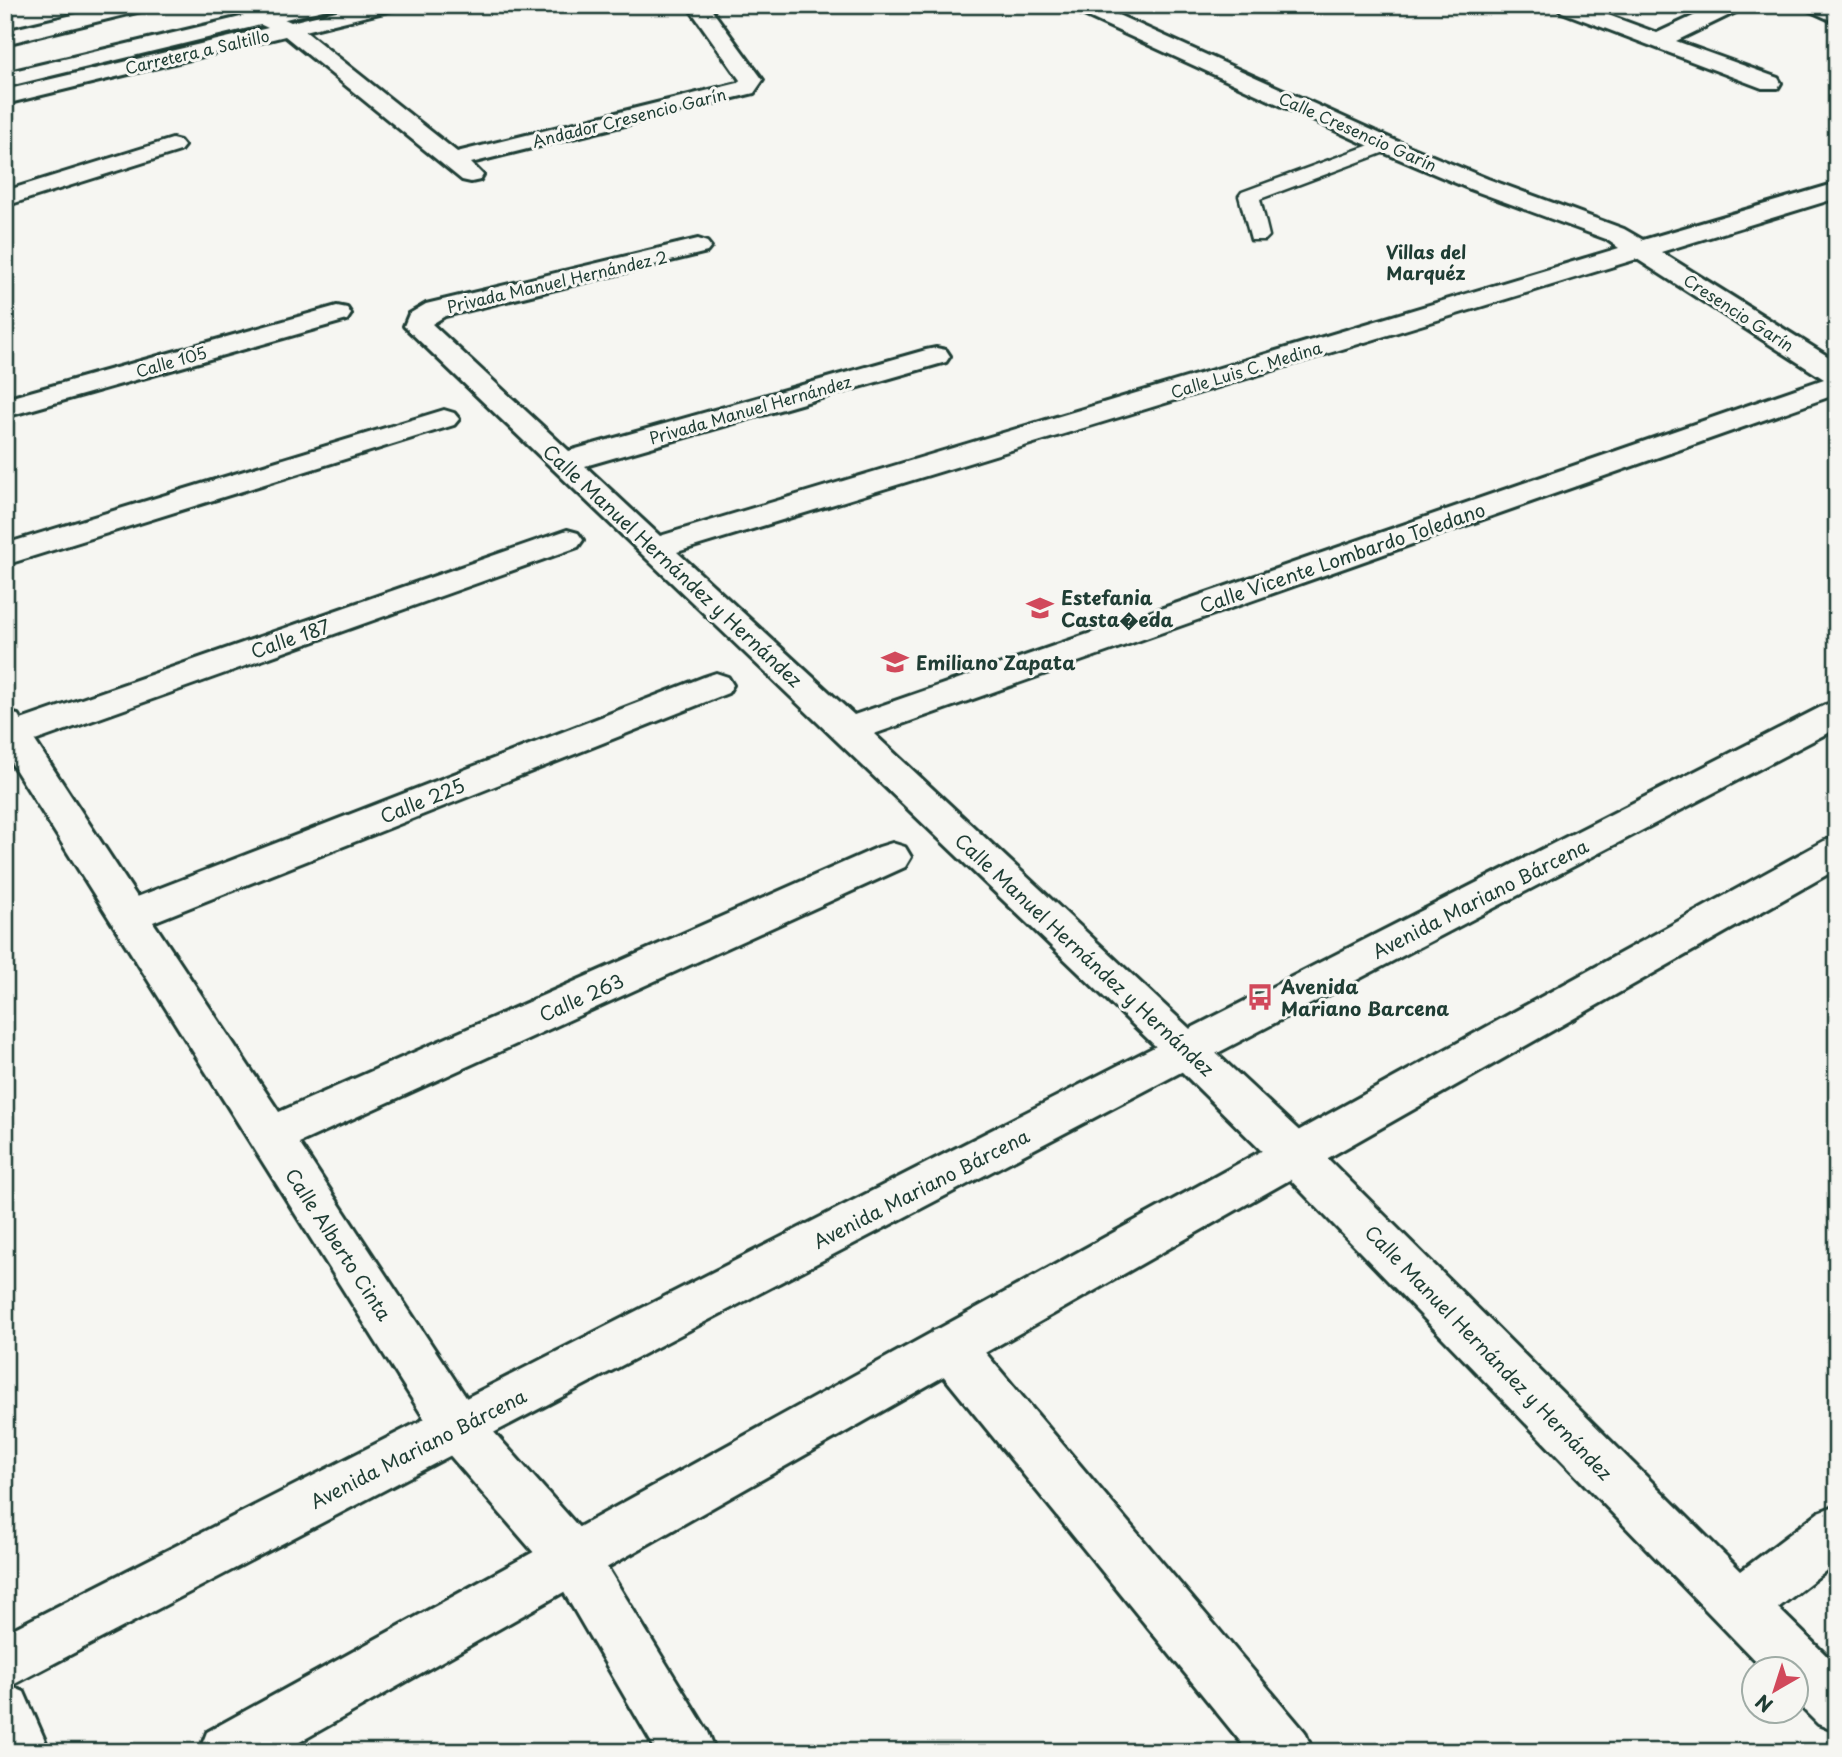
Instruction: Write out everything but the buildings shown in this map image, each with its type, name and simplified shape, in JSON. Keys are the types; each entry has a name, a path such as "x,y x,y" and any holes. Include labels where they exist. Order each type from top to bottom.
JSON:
{"street":[{"path":"5,38 142,5"},
{"path":"236,5 289,29 471,175"},
{"name":"Carretera a Saltillo","path":"5,59 236,5"},
{"name":"Carretera a Saltillo","path":"5,80 320,5"},
{"name":"Carretera a Saltillo","path":"5,97 389,5"},
{"name":"Andador Cresencio Garín","path":"452,160 746,88 752,80 697,5"},
{"path":"1088,10 1132,5"},
{"path":"1658,41 1735,5"},
{"path":"1813,5 1837,17"},
{"path":"1569,8 1770,83"},
{"name":"Calle Cresencio Garín","path":"1088,10 1386,145 1479,184 1615,234 1641,249"},
{"path":"22,13 40,29"},
{"path":"5,200 172,146"},
{"name":"Calle Luis C. Medina","path":"655,548 1837,190"},
{"name":"Privada Manuel Hernández 2","path":"419,320 436,310 698,247"},
{"name":"Cresencio Garín","path":"1641,249 1837,375"},
{"name":"Calle 105","path":"5,408 337,314"},
{"name":"Calle Manuel Hernández y Hernández","path":"419,320 418,326 424,334 564,462 1294,1154 1837,1705"},
{"name":"Privada Manuel Hernández","path":"564,462 936,356"},
{"name":"Calle Vicente Lombardo Toledano","path":"848,730 1837,384"},
{"path":"5,555 444,419"},
{"name":"Calle 187","path":"9,729 567,540"},
{"name":"Calle 225","path":"128,916 716,685"},
{"name":"Avenida Mariano Bárcena","path":"5,1662 1837,713"},
{"name":"Calle Alberto Cinta","path":"9,729 458,1428 573,1559 688,1752"},
{"path":"227,1752 1837,851"},
{"name":"Calle 263","path":"270,1136 892,857"},
{"path":"950,1347 1285,1752"},
{"path":"1738,1606 1837,1530"},
{"path":"5,1711 22,1752"}],"lane":[{"path":"1258,236 1249,196 1386,145"}],"place":[{"name":"Estefania Casta�eda","path":"1040,608"},
{"name":"Emiliano Zapata","path":"895,662"},
{"name":"Avenida Mariano Barcena","path":"1260,997"}],"district":[{"name":"Villas del Marquéz","path":"1426,261"}]}
